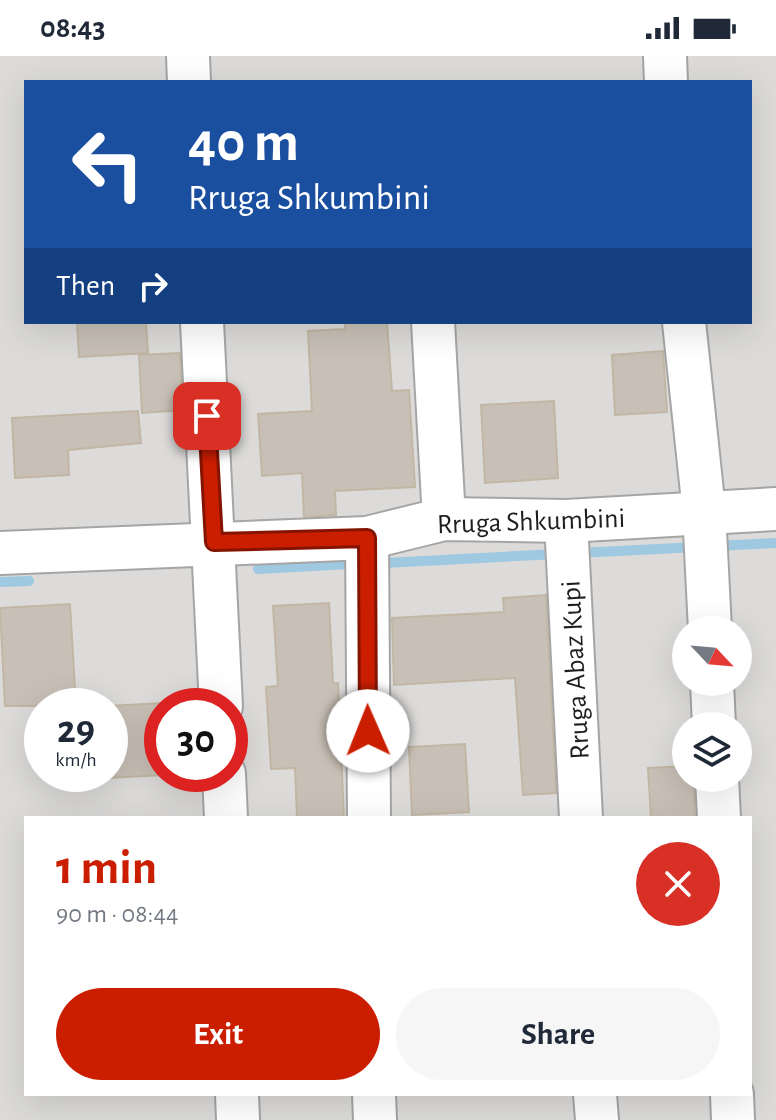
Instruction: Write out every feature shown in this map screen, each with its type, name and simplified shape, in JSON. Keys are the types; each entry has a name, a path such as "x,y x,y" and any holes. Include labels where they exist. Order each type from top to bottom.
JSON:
{"street":[{"path":"188,56 189,80"},
{"path":"665,56 666,80"},
{"path":"202,324 220,688"},
{"path":"433,324 444,519"},
{"path":"684,324 704,511 709,616"},
{"name":"Rruga Shkumbini","path":"0,553 367,538 444,519 566,521 776,509"},
{"name":"Rruga Abaz Kupi","path":"566,521 581,816"},
{"path":"367,538 369,816"},
{"path":"225,792 226,816"},
{"path":"718,792 719,816"},
{"path":"237,1096 238,1120"},
{"path":"374,1096 375,1120"},
{"path":"595,1096 597,1120"},
{"path":"732,1096 733,1120"}],"shaded area":[{"path":"0,56 776,56 776,1120 0,1120"}],"building":[{"path":"77,324 146,324 148,353 79,357"},
{"path":"345,324 387,324 392,391 409,390 415,487 335,491 336,515 304,517 302,473 262,476 258,414 312,411 308,331 345,329"},
{"path":"663,351 667,412 615,415 612,355"},
{"path":"180,353 182,410 142,413 139,355"},
{"path":"554,401 558,478 485,483 481,405"},
{"path":"138,411 141,443 68,450 69,475 15,478 12,418"},
{"path":"546,595 556,793 523,795 515,678 394,685 392,618 504,612 503,598"},
{"path":"329,603 333,683 338,683 344,816 297,816 295,768 271,769 266,687 278,686 273,606"},
{"path":"70,604 75,688 24,688 24,706 5,706 0,608"},
{"path":"144,704 144,776 128,777 128,705"},
{"path":"465,744 469,812 412,815 409,747"},
{"path":"672,767 672,792 694,792 695,816 651,816 648,768"}],"waterway":[{"path":"717,546 776,543"},
{"path":"578,553 698,547"},
{"path":"385,563 556,554"},
{"path":"258,569 350,564"},
{"path":"0,582 29,581"}],"route":[{"path":"207,416 214,542 367,538 368,731"}]}
